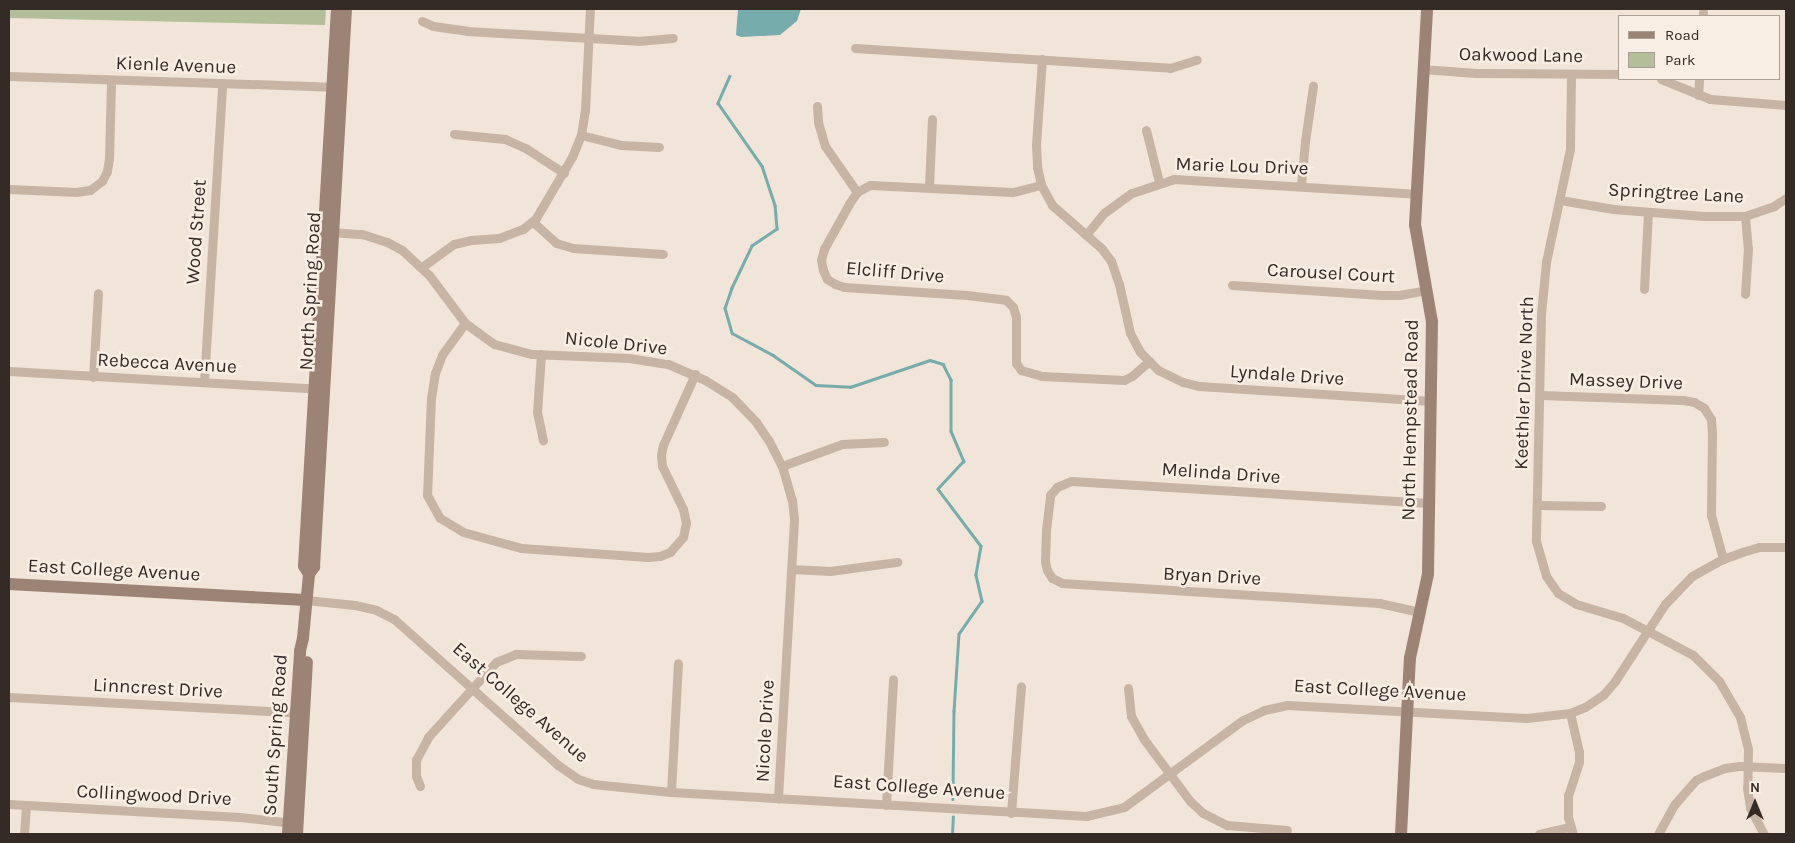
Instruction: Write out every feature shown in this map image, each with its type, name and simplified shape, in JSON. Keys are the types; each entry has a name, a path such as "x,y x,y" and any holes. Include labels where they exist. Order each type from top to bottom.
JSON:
{"street":[{"name":"North Spring Road","path":"306,600 309,574 314,567 319,389 336,87 337,9"},
{"name":"North Spring Road","path":"336,87 346,9"},
{"path":"422,267 454,244 471,240 499,238 533,222 564,173 581,135 585,110 590,9"},
{"name":"North Hempstead Road","path":"1401,834 1412,648 1428,574 1432,322 1417,239 1416,194 1427,9"},
{"path":"422,22 433,26 467,31 651,41 673,38"},
{"path":"855,48 1170,68 1197,60"},
{"name":"Lyndale Drive","path":"1042,59 1036,145 1037,167 1042,184 1052,205 1102,249 1110,261 1119,284 1130,333 1140,352 1158,370 1183,382 1199,386 1431,401"},
{"name":"Oakwood Lane","path":"1422,69 1618,74"},
{"name":"Keethler Drive North","path":"1571,74 1570,149 1546,262 1541,314 1536,540 1546,576 1558,593 1576,604 1623,618 1647,630 1692,655 1719,681 1740,717 1748,749 1747,788 1750,808 1764,834"},
{"name":"Kienle Avenue","path":"9,76 336,87"},
{"path":"9,189 76,192 90,190 102,181 109,159 111,80"},
{"path":"1664,80 1698,95 1723,102 1786,105"},
{"path":"1698,95 1699,80"},
{"name":"Wood Street","path":"204,382 222,84"},
{"path":"1301,186 1304,141 1313,86"},
{"path":"817,106 818,122 824,146 857,192 876,184 1012,192 1042,184"},
{"path":"929,187 932,119"},
{"path":"1146,130 1159,182"},
{"path":"454,134 505,139 527,149 564,173"},
{"path":"581,135 621,145 659,147"},
{"name":"Marie Lou Drive","path":"1086,235 1104,213 1132,193 1159,182 1174,179 1201,179 1416,194"},
{"name":"Elcliff Drive","path":"857,192 824,249 821,260 827,279 834,284 888,290 996,297 1006,300 1013,307 1016,317 1016,362 1021,370 1042,376 1124,380 1132,376 1149,361"},
{"name":"Springtree Lane","path":"1560,200 1613,209 1745,216 1774,206 1786,198"},
{"path":"1644,288 1648,212"},
{"path":"1745,216 1748,248 1745,294"},
{"path":"533,222 556,243 573,248 663,254"},
{"name":"Nicole Drive","path":"328,232 362,234 387,242 402,250 422,267 465,323 494,344 519,352 649,360 695,374 740,405 770,442 782,466 792,500 794,520 778,799"},
{"name":"Carousel Court","path":"1232,286 1382,295 1400,295 1427,290"},
{"path":"93,376 98,293"},
{"path":"465,323 442,355 435,373 431,406 427,495 440,518 463,532 521,548 648,557 660,556 670,552 683,537 686,523 683,509 662,466 661,456 663,445 695,374"},
{"path":"541,354 538,412 543,440"},
{"name":"Rebecca Avenue","path":"9,372 319,389"},
{"name":"Massey Drive","path":"1540,396 1683,400 1694,402 1704,408 1711,419 1712,432 1711,515 1723,558"},
{"path":"782,466 842,444 884,442"},
{"name":"Melinda Drive","path":"1046,530 1050,495 1057,487 1071,481 1429,503"},
{"path":"1538,505 1601,506"},
{"name":"Bryan Drive","path":"1046,530 1045,561 1047,570 1052,578 1062,583 1379,603 1420,612"},
{"name":"East College Avenue","path":"9,584 306,600 355,605 376,610 394,619 552,760 578,778 610,788 1086,816 1107,813 1132,802 1243,720 1264,710 1297,704 1527,718 1570,713 1585,707 1603,695 1616,682 1665,604 1692,576 1723,558 1759,547 1786,547"},
{"path":"792,569 830,571 898,562"},
{"name":"South Spring Road","path":"293,829 300,713 307,646 304,638 306,600"},
{"path":"420,786 416,776 416,760 428,737 496,662 507,656 526,653 581,656"},
{"path":"670,792 678,663"},
{"path":"886,805 893,679"},
{"path":"1012,813 1020,686"},
{"path":"1128,688 1134,721 1143,738 1190,801 1227,825 1288,830"},
{"name":"Linncrest Drive","path":"9,697 300,713"},
{"path":"1539,834 1571,830 1568,817 1568,795 1579,762 1579,752 1570,713"},
{"path":"1658,834 1674,805 1696,780 1725,768 1748,766 1786,768"},
{"name":"Collingwood Drive","path":"9,804 293,829"},
{"path":"24,834 26,805"}],"green space":[{"path":"9,9 326,9 325,25 9,18"}],"water":[{"path":"738,9 801,9 797,21 780,35 741,37 736,35"}],"waterway":[{"path":"730,76 718,103 762,166 775,205 777,229 752,246 732,288 725,308 732,333 773,355 816,385 850,387 930,360 943,364 951,380 951,431 964,461 938,489 981,546 976,575 982,601 959,634 954,711 953,799"},
{"path":"952,834 953,817"}]}
